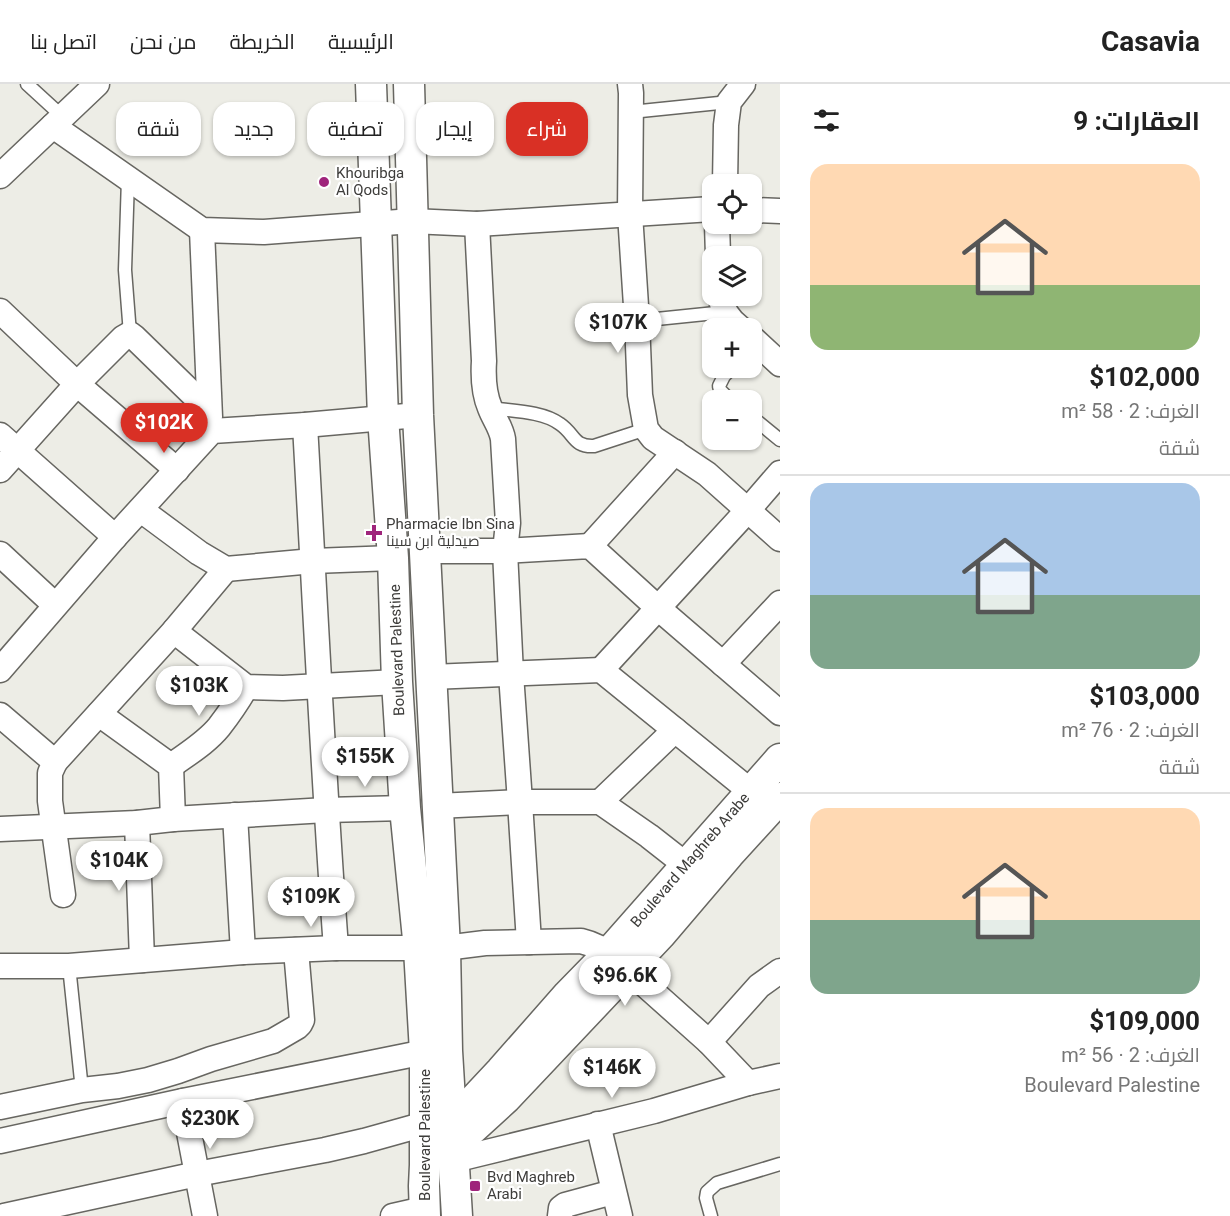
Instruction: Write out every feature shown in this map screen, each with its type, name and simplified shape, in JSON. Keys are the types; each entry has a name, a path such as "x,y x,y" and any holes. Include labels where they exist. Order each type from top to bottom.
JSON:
{"street":[{"path":"0,176 97,84"},
{"name":"Boulevard Palestine","path":"371,84 383,417 393,558 397,682 405,808 432,948 447,1051 439,1144 424,1186 425,1212"},
{"name":"Boulevard Palestine","path":"409,84 418,415 437,806 432,948 425,1052 439,1144 457,1216"},
{"path":"630,84 630,214 640,394 646,429 653,438 707,474 780,540"},
{"path":"725,174 726,125 736,93"},
{"path":"58,121 128,179 202,230 264,231 412,221 477,224 702,210"},
{"path":"762,210 780,211"},
{"path":"477,224 483,378 490,408 503,439 508,523 505,551 511,674 528,942"},
{"path":"0,670 115,537 177,470 210,420 202,230"},
{"path":"0,311 77,384 177,470"},
{"path":"0,470 8,443 77,384 123,338 130,334 210,420 305,425 418,415"},
{"path":"762,347 780,364"},
{"path":"305,425 326,810 336,948"},
{"path":"8,443 115,537"},
{"path":"424,551 505,551 591,546 675,452"},
{"path":"601,670 780,473"},
{"path":"141,510 199,553 226,569 313,561 393,558"},
{"path":"591,546 658,608 780,713"},
{"path":"0,554 55,605"},
{"path":"63,896 50,801 50,773 55,762 174,631 226,569"},
{"path":"723,664 780,603"},
{"path":"174,631 246,687 283,688 397,682"},
{"path":"431,677 601,670 675,730 767,799"},
{"path":"171,766 219,727 246,687"},
{"path":"99,714 171,766"},
{"path":"0,715 55,762"},
{"path":"600,802 675,730"},
{"name":"Boulevard Maghreb Arabe","path":"618,961 660,935 767,799 780,759"},
{"path":"171,766 173,819"},
{"name":"Boulevard Maghreb Arabe","path":"439,1144 506,1098 618,961 686,866 767,799"},
{"path":"437,806 520,802 600,802 649,836 686,866"},
{"path":"0,829 137,823 326,810 405,808"},
{"path":"235,816 243,952"},
{"path":"137,823 142,960"},
{"path":"0,966 69,966 243,952 336,948 432,948 485,943 581,941 591,943 618,961 709,1042 748,1083"},
{"path":"0,1107 82,1090 148,1080 273,1041 297,1027 302,1020 296,950"},
{"path":"709,1042 759,986 780,971"},
{"path":"0,1141 425,1052"},
{"path":"4,1216 364,1141 439,1144 598,1124 780,1076"},
{"path":"183,1101 205,1216"},
{"path":"598,1124 620,1216"},
{"path":"560,1216 561,1208 565,1205 613,1192"},
{"path":"393,1216 425,1212"}],"lane":[{"path":"27,84 58,121"},
{"path":"631,112 736,93"},
{"path":"128,179 125,270 130,334"},
{"path":"637,321 702,325"},
{"path":"490,408 548,417 566,428 581,445 586,446 594,446 646,429"},
{"path":"762,425 780,440"},
{"path":"69,966 82,1090"},
{"path":"711,1216 706,1198 707,1192 717,1182 780,1165"}],"place":[{"name":"Khouribga Al Qods","path":"324,182"},
{"name":"Pharmacie Ibn Sina صيدلية ابن سينا","path":"374,533"},
{"name":"Bvd Maghreb Arabi","path":"475,1186"}]}
